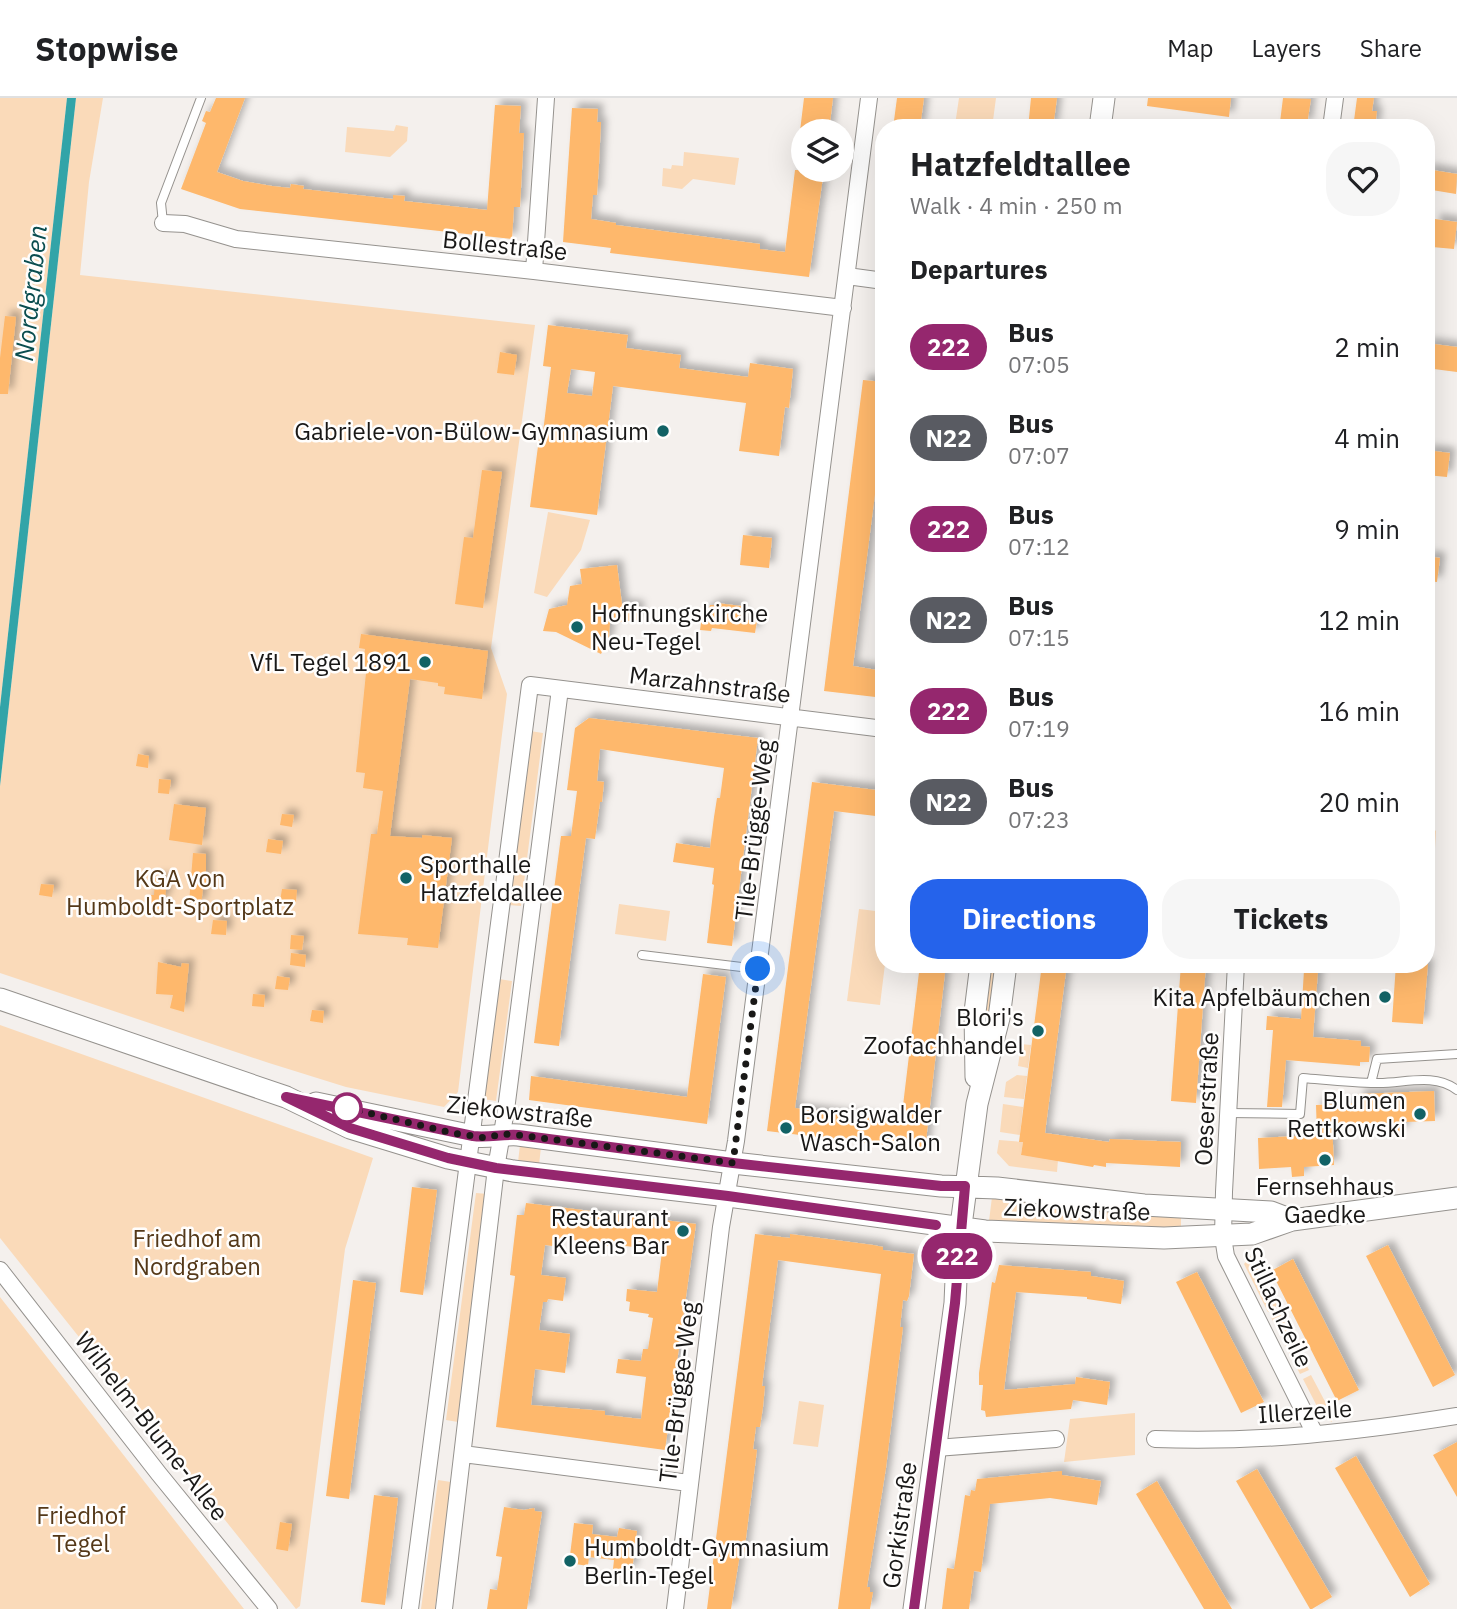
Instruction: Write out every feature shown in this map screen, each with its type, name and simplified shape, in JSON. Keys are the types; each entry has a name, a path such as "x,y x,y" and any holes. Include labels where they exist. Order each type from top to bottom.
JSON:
{"street":[{"path":"534,271 546,98"},
{"name":"Tile-Brügge-Weg","path":"674,1609 721,1227 733,1163 869,98"},
{"path":"1101,119 1104,98"},
{"path":"1332,119 1335,98"},
{"name":"Bollestraße","path":"163,223 185,224 236,239 843,308"},
{"path":"847,276 875,280"},
{"name":"Marzahnstraße","path":"473,1136 530,685 875,728"},
{"path":"444,1609 496,1168 560,689"},
{"name":"Gorkistraße","path":"977,1104 975,1012 980,973"},
{"name":"Gorkistraße","path":"914,1609 955,1303 965,1186 977,1104 999,1018 1005,973"},
{"name":"Oeserstraße","path":"1223,1237 1236,973"},
{"name":"Ziekowstraße","path":"0,999 286,1097 350,1128 469,1163 496,1168 988,1231 1164,1238 1223,1237 1259,1233 1292,1220 1457,1198"},
{"name":"Ziekowstraße","path":"286,1097 486,1138 502,1134 941,1186 965,1186 1144,1205 1271,1212 1292,1220"},
{"path":"410,1609 473,1136"},
{"name":"Stillachzeile","path":"1223,1237 1226,1256 1315,1434"},
{"name":"Wilhelm-Blume-Allee","path":"0,1270 159,1474 269,1609"},
{"name":"Illerzeile","path":"1155,1438 1197,1440 1315,1434 1376,1429 1457,1416"},
{"name":"Gorkistraße","path":"936,1448 1056,1438"},
{"path":"463,1454 690,1483"}],"lane":[{"path":"163,223 161,203 201,98"},
{"path":"642,955 758,969"},
{"path":"1371,1083 1377,1059 1457,1054"},
{"path":"1228,1113 1300,1114 1303,1078 1371,1083 1421,1079 1446,1081 1457,1090"}],"green space":[{"path":"0,98 67,98 0,707"},
{"name":"KGA von Humboldt-Sportplatz","path":"76,98 103,98 89,182 80,275 535,325 491,648 507,694 458,1092 444,1107 346,1087 0,973 0,786"},
{"path":"959,98 996,98 993,119 956,119"},
{"path":"396,125 408,127 407,141 390,157 345,152 347,127 394,131"},
{"path":"684,152 739,158 735,185 693,179 682,189 662,186 663,168 683,166"},
{"path":"548,512 590,520 581,550 547,597 534,593"},
{"path":"530,731 543,733 521,906 508,905"},
{"path":"619,904 670,911 666,941 615,934"},
{"path":"859,909 875,911 875,973 884,973 880,1005 847,1001"},
{"path":"985,973 1001,973 991,1019 985,1020"},
{"path":"499,979 512,981 496,1101 483,1099"},
{"name":"Friedhof am Nordgraben","path":"0,1025 373,1158 345,1249 300,1606 296,1609 0,1238"},
{"path":"1021,1044 1031,1045 1028,1068 1018,1066"},
{"path":"1017,1075 1027,1076 1024,1099 1004,1097 1006,1082"},
{"path":"1003,1104 1023,1107 1020,1135 1000,1132"},
{"path":"999,1140 1023,1142 1021,1155 1058,1160 1057,1172 1009,1166 997,1153"},
{"path":"520,1145 541,1147 539,1165 518,1162"},
{"path":"476,1193 488,1194 458,1422 446,1420"},
{"path":"992,1197 1181,1215 1181,1231 989,1221"},
{"path":"1251,1256 1278,1307 1268,1312 1244,1264"},
{"name":"Friedhof Tegel","path":"0,1297 244,1609 0,1609"},
{"path":"1279,1312 1309,1370 1300,1374 1271,1317"},
{"path":"1311,1375 1329,1409 1332,1422 1322,1416 1303,1379"},
{"path":"799,1401 824,1405 818,1447 793,1444"},
{"path":"1135,1413 1135,1455 1064,1462 1070,1419"},
{"path":"438,1480 451,1482 435,1609 421,1609"}],"water":[{"path":"67,98 76,98 0,786 0,707"}],"building":[{"path":"216,98 245,98 217,172 243,181 272,186 290,188 291,184 304,186 303,189 393,199 393,195 405,196 404,201 487,210 495,105 521,106 519,133 524,133 520,207 514,207 512,239 240,209 181,189 206,123 202,121 206,111 210,112"},
{"path":"804,98 833,98 830,119 801,119"},
{"path":"897,98 924,98 921,119 894,119"},
{"path":"1031,98 1057,98 1054,119 1029,119"},
{"path":"1148,98 1231,98 1229,117 1147,106"},
{"path":"1283,98 1311,99 1308,119 1280,119"},
{"path":"1357,98 1374,98 1372,111 1377,111 1376,119 1354,119"},
{"path":"572,108 598,109 597,122 601,122 597,195 593,195 591,219 616,225 760,244 760,249 785,252 794,182 822,182 809,277 610,253 611,248 563,242"},
{"path":"1435,170 1457,174 1456,194 1435,190"},
{"path":"1435,219 1457,222 1454,249 1435,247"},
{"path":"5,316 16,317 8,394 0,394 0,358"},
{"path":"548,325 628,335 626,348 681,355 679,368 748,377 750,363 793,369 789,408 785,407 779,456 739,451 746,403 613,386 597,515 530,507 551,367 543,366","holes":["571,369 595,372 592,396 567,393"]},
{"path":"1435,344 1457,347 1457,372 1435,369"},
{"path":"500,352 517,355 514,375 497,373"},
{"path":"863,380 875,381 875,494 853,666 875,670 875,697 824,691"},
{"path":"1435,451 1450,453 1447,477 1435,476"},
{"path":"482,470 502,472 483,608 455,604 464,537 473,538"},
{"path":"743,535 772,538 769,568 740,565"},
{"path":"1435,557 1440,558 1435,582"},
{"name":"Hoffnungskirche Neu-Tegel","path":"617,565 622,604 639,606 638,620 610,623 609,637 601,654 556,632 543,631 549,609 567,605 570,586 582,584 580,569"},
{"path":"717,603 741,606 740,619 757,621 755,633 712,628 711,631 700,630 703,609 709,610 710,605"},
{"path":"361,634 488,651 482,699 444,694 445,687 438,686 438,683 410,679 390,836 452,838 438,948 407,945 408,938 358,934 371,834 377,834 383,791 363,788 365,773 356,772 366,673 362,672 365,649 359,648"},
{"path":"589,718 758,738 732,946 707,943 714,868 673,862 676,843 710,848 724,768 600,749 597,781 604,782 602,802 595,839 586,838 559,1046 534,1043 561,836 571,836 577,791 567,790 575,728"},
{"path":"138,754 149,756 148,768 136,766"},
{"path":"159,779 171,780 169,794 158,793"},
{"path":"812,782 875,790 875,816 834,811 795,1108 901,1122 919,973 945,973 925,1150 767,1131"},
{"path":"174,804 206,808 202,845 169,840"},
{"path":"282,814 294,815 292,827 280,825"},
{"path":"268,839 283,841 281,854 266,852"},
{"path":"193,853 206,854 206,888 203,888 201,905 189,903"},
{"path":"155,878 167,879 165,900 161,900 160,909 149,908 150,895 154,895"},
{"path":"41,884 54,885 52,897 39,895"},
{"path":"282,889 297,890 296,902 280,901"},
{"path":"213,920 227,921 226,935 211,934"},
{"path":"291,935 304,936 302,950 290,949"},
{"path":"291,953 306,955 305,967 290,965"},
{"path":"158,962 181,967 182,963 189,964 184,1012 170,1008 173,995 156,994"},
{"path":"1041,973 1066,973 1045,1133 1109,1142 1110,1139 1181,1142 1180,1167 1106,1163 1106,1167 1093,1167 1021,1155 1023,1142 1019,1142"},
{"path":"1180,973 1205,973 1196,1103 1171,1101"},
{"path":"1304,973 1318,973 1313,1037 1361,1041 1361,1046 1370,1047 1369,1062 1360,1062 1360,1066 1286,1060 1282,1107 1267,1107 1273,1030 1266,1030 1267,1016 1301,1019"},
{"path":"1395,973 1427,973 1423,1024 1392,1022"},
{"path":"703,974 726,977 707,1124 529,1100 531,1076 687,1097"},
{"path":"277,976 290,978 288,990 275,989"},
{"path":"253,994 265,995 264,1007 252,1006"},
{"path":"312,1010 324,1011 323,1023 310,1021"},
{"path":"1434,1091 1435,1121 1404,1122 1404,1131 1391,1132 1391,1123 1332,1123 1334,1165 1304,1167 1304,1176 1292,1177 1291,1167 1259,1169 1258,1138 1317,1135 1316,1105 1359,1103 1358,1094"},
{"path":"412,1187 437,1190 423,1295 400,1292"},
{"path":"526,1203 696,1224 665,1450 496,1427 515,1276 510,1275 517,1215 524,1215","holes":["562,1238 626,1249 626,1246 662,1251 657,1292 627,1289 629,1311 649,1314 648,1317 653,1318 648,1349 643,1349 641,1361 618,1359 616,1373 646,1377 641,1419 605,1415 605,1411 531,1405 535,1369 565,1373 570,1334 539,1330 543,1302 548,1299 563,1301 566,1278 541,1275 545,1245 552,1246"]},
{"path":"755,1234 790,1238 790,1234 873,1245 883,1247 883,1250 914,1254 909,1296 907,1301 903,1300 900,1327 903,1327 886,1468 867,1587 873,1592 870,1609 838,1609 881,1274 778,1260 762,1386 765,1386 763,1407 760,1427 756,1427 753,1449 757,1450 744,1554 740,1554 731,1609 707,1609"},
{"path":"1388,1245 1455,1375 1433,1387 1366,1256"},
{"path":"1293,1259 1359,1390 1337,1401 1271,1271"},
{"path":"999,1265 1091,1272 1091,1276 1124,1281 1121,1304 1087,1297 1016,1292 1004,1390 1075,1384 1076,1377 1110,1382 1107,1405 1073,1400 1071,1409 986,1417 985,1411 981,1410 983,1385 979,1385 979,1373 992,1282 995,1283"},
{"path":"1197,1272 1264,1402 1241,1413 1176,1282"},
{"path":"353,1280 376,1283 349,1499 326,1496"},
{"path":"1457,1442 1457,1497 1433,1455"},
{"path":"1356,1456 1430,1584 1410,1597 1335,1468"},
{"path":"1257,1469 1332,1597 1312,1609 1236,1481"},
{"path":"1062,1471 1062,1475 1101,1481 1097,1505 1050,1498 990,1504 981,1572 974,1571 969,1609 942,1609 947,1568 954,1569 965,1495 970,1496 971,1490 975,1491 977,1479"},
{"path":"1157,1481 1232,1609 1204,1609 1136,1494"},
{"path":"374,1495 398,1498 385,1605 361,1602"},
{"path":"504,1507 524,1510 534,1508 535,1511 542,1512 527,1609 487,1609 490,1589 497,1590 502,1557 496,1556"},
{"path":"280,1522 292,1524 288,1551 276,1549"},
{"path":"574,1523 593,1525 592,1534 617,1537 619,1528 637,1531 632,1571 613,1569 614,1560 589,1557 588,1566 569,1563"}],"bus line":[{"name":"222","path":"914,1609 955,1303 965,1186 941,1186 733,1163 518,1135 502,1134 486,1138 286,1097 350,1128 448,1158 496,1168 936,1225"}],"place":[{"name":"Gabriele-von-Bülow-Gymnasium","path":"663,431"},
{"name":"Hoffnungskirche Neu-Tegel","path":"577,627"},
{"name":"VfL Tegel 1891","path":"425,662"},
{"name":"Sporthalle Hatzfeldallee","path":"406,878"},
{"name":"Kita Apfelbäumchen","path":"1385,997"},
{"name":"Blori's Zoofachhandel","path":"1038,1031"},
{"name":"Blumen Rettkowski","path":"1420,1114"},
{"name":"Borsigwalder Wasch-Salon","path":"786,1128"},
{"name":"Fernsehhaus Gaedke","path":"1325,1160"},
{"name":"Restaurant Kleens Bar","path":"683,1231"},
{"name":"Humboldt-Gymnasium Berlin-Tegel","path":"570,1561"}],"route":[{"path":"347,1108 486,1138 502,1134 518,1135 733,1163 758,969"}],"water label":[{"name":"Nordgraben","path":"30,293"}]}
